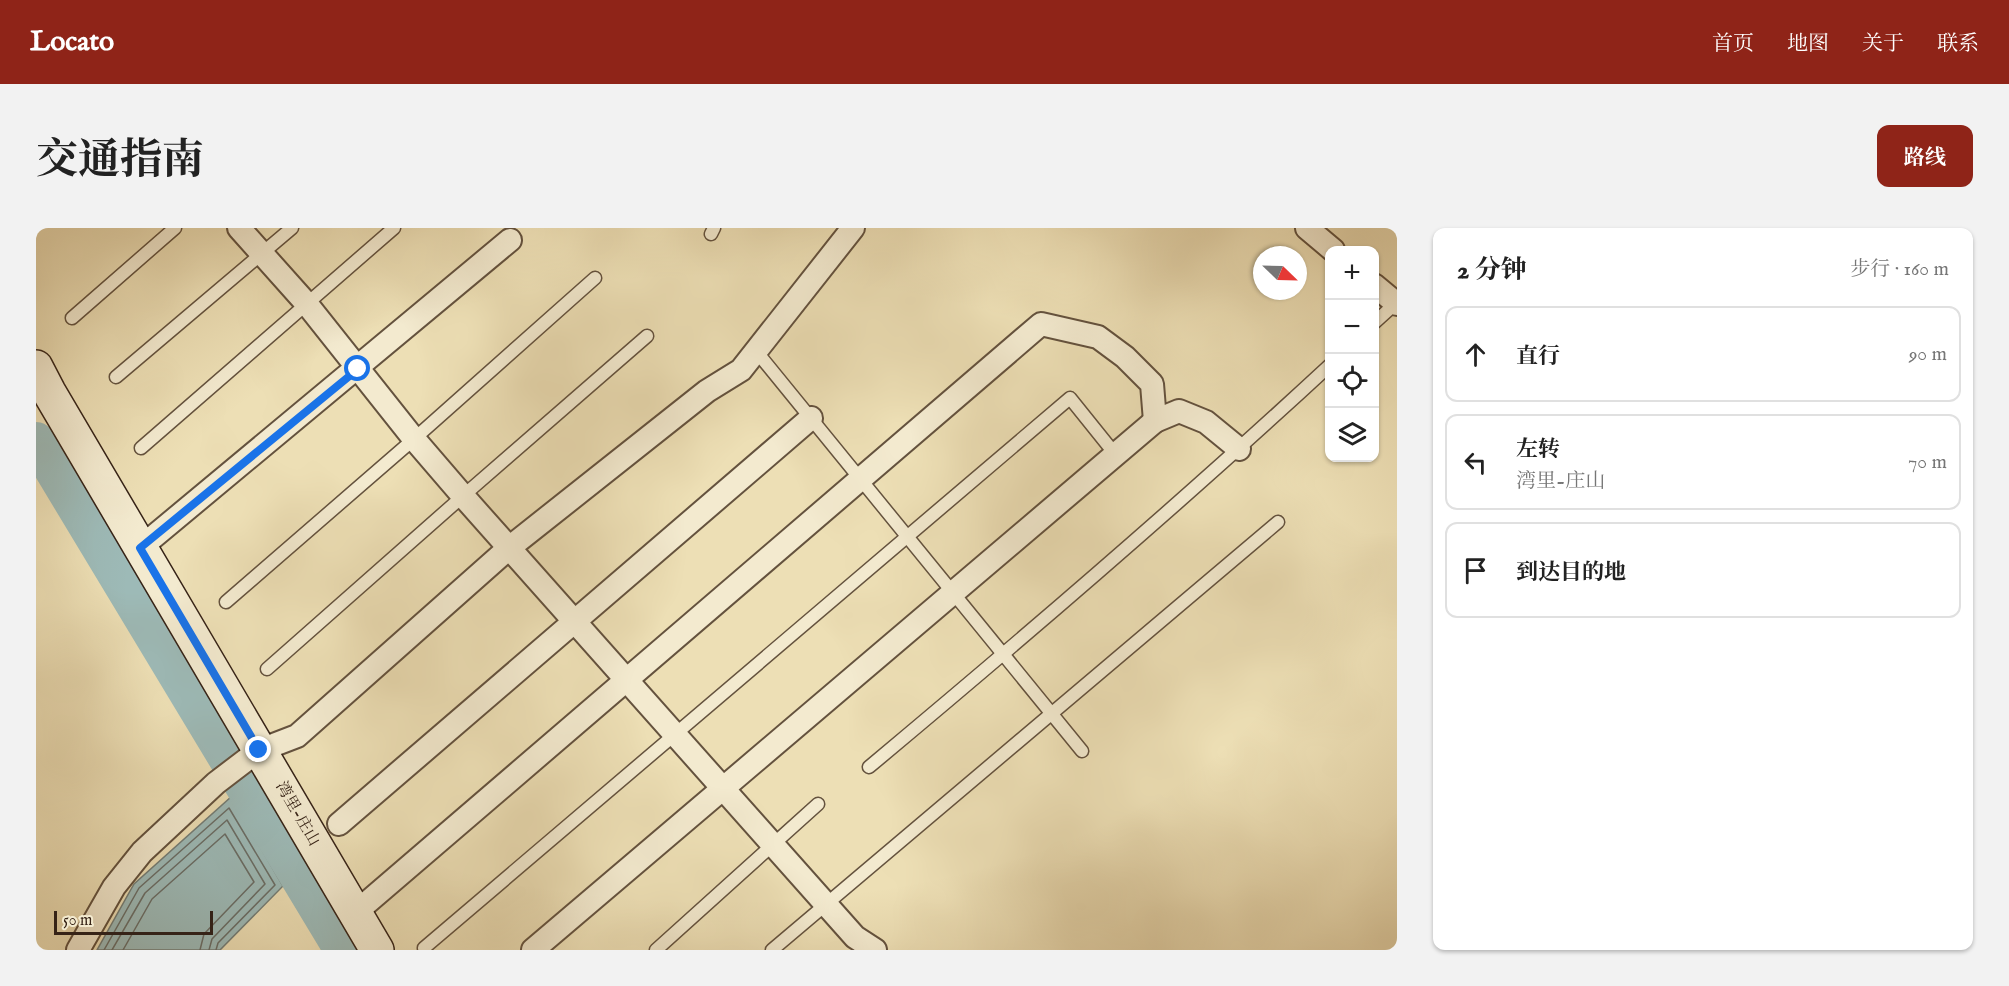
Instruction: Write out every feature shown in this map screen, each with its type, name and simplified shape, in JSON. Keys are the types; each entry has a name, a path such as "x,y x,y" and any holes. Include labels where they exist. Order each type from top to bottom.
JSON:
{"main road":[{"name":"湾里-庄山","path":"36,367 377,950"}],"street":[{"path":"239,228 306,303 414,439 463,496 855,937 875,950"},
{"path":"78,950 114,887 142,852 216,783 259,751 297,736 509,548 707,391 741,370 853,228"},
{"path":"1307,228 1328,246"},
{"path":"140,548 358,369 510,240"},
{"path":"1379,289 1396,304"},
{"path":"355,913 1041,324 1098,337 1125,357 1152,384 1155,421"},
{"path":"533,950 1155,421 1179,411 1206,422 1239,448"},
{"path":"339,824 811,418"}],"lane":[{"path":"72,318 175,228"},
{"path":"116,377 292,228"},
{"path":"141,448 394,228"},
{"path":"226,602 595,278"},
{"path":"1379,319 1396,304"},
{"path":"267,669 647,336"},
{"path":"756,351 1082,751"},
{"path":"869,767 1004,655 1239,448 1325,369"},
{"path":"424,948 1071,398 1115,454"},
{"path":"772,950 1278,522"},
{"path":"656,950 818,804"}],"water":[{"path":"231,797 283,886 220,950 97,950 134,884"}],"waterway":[{"path":"36,441 343,950"}],"route":[{"path":"259,750 140,548 358,369"}]}
